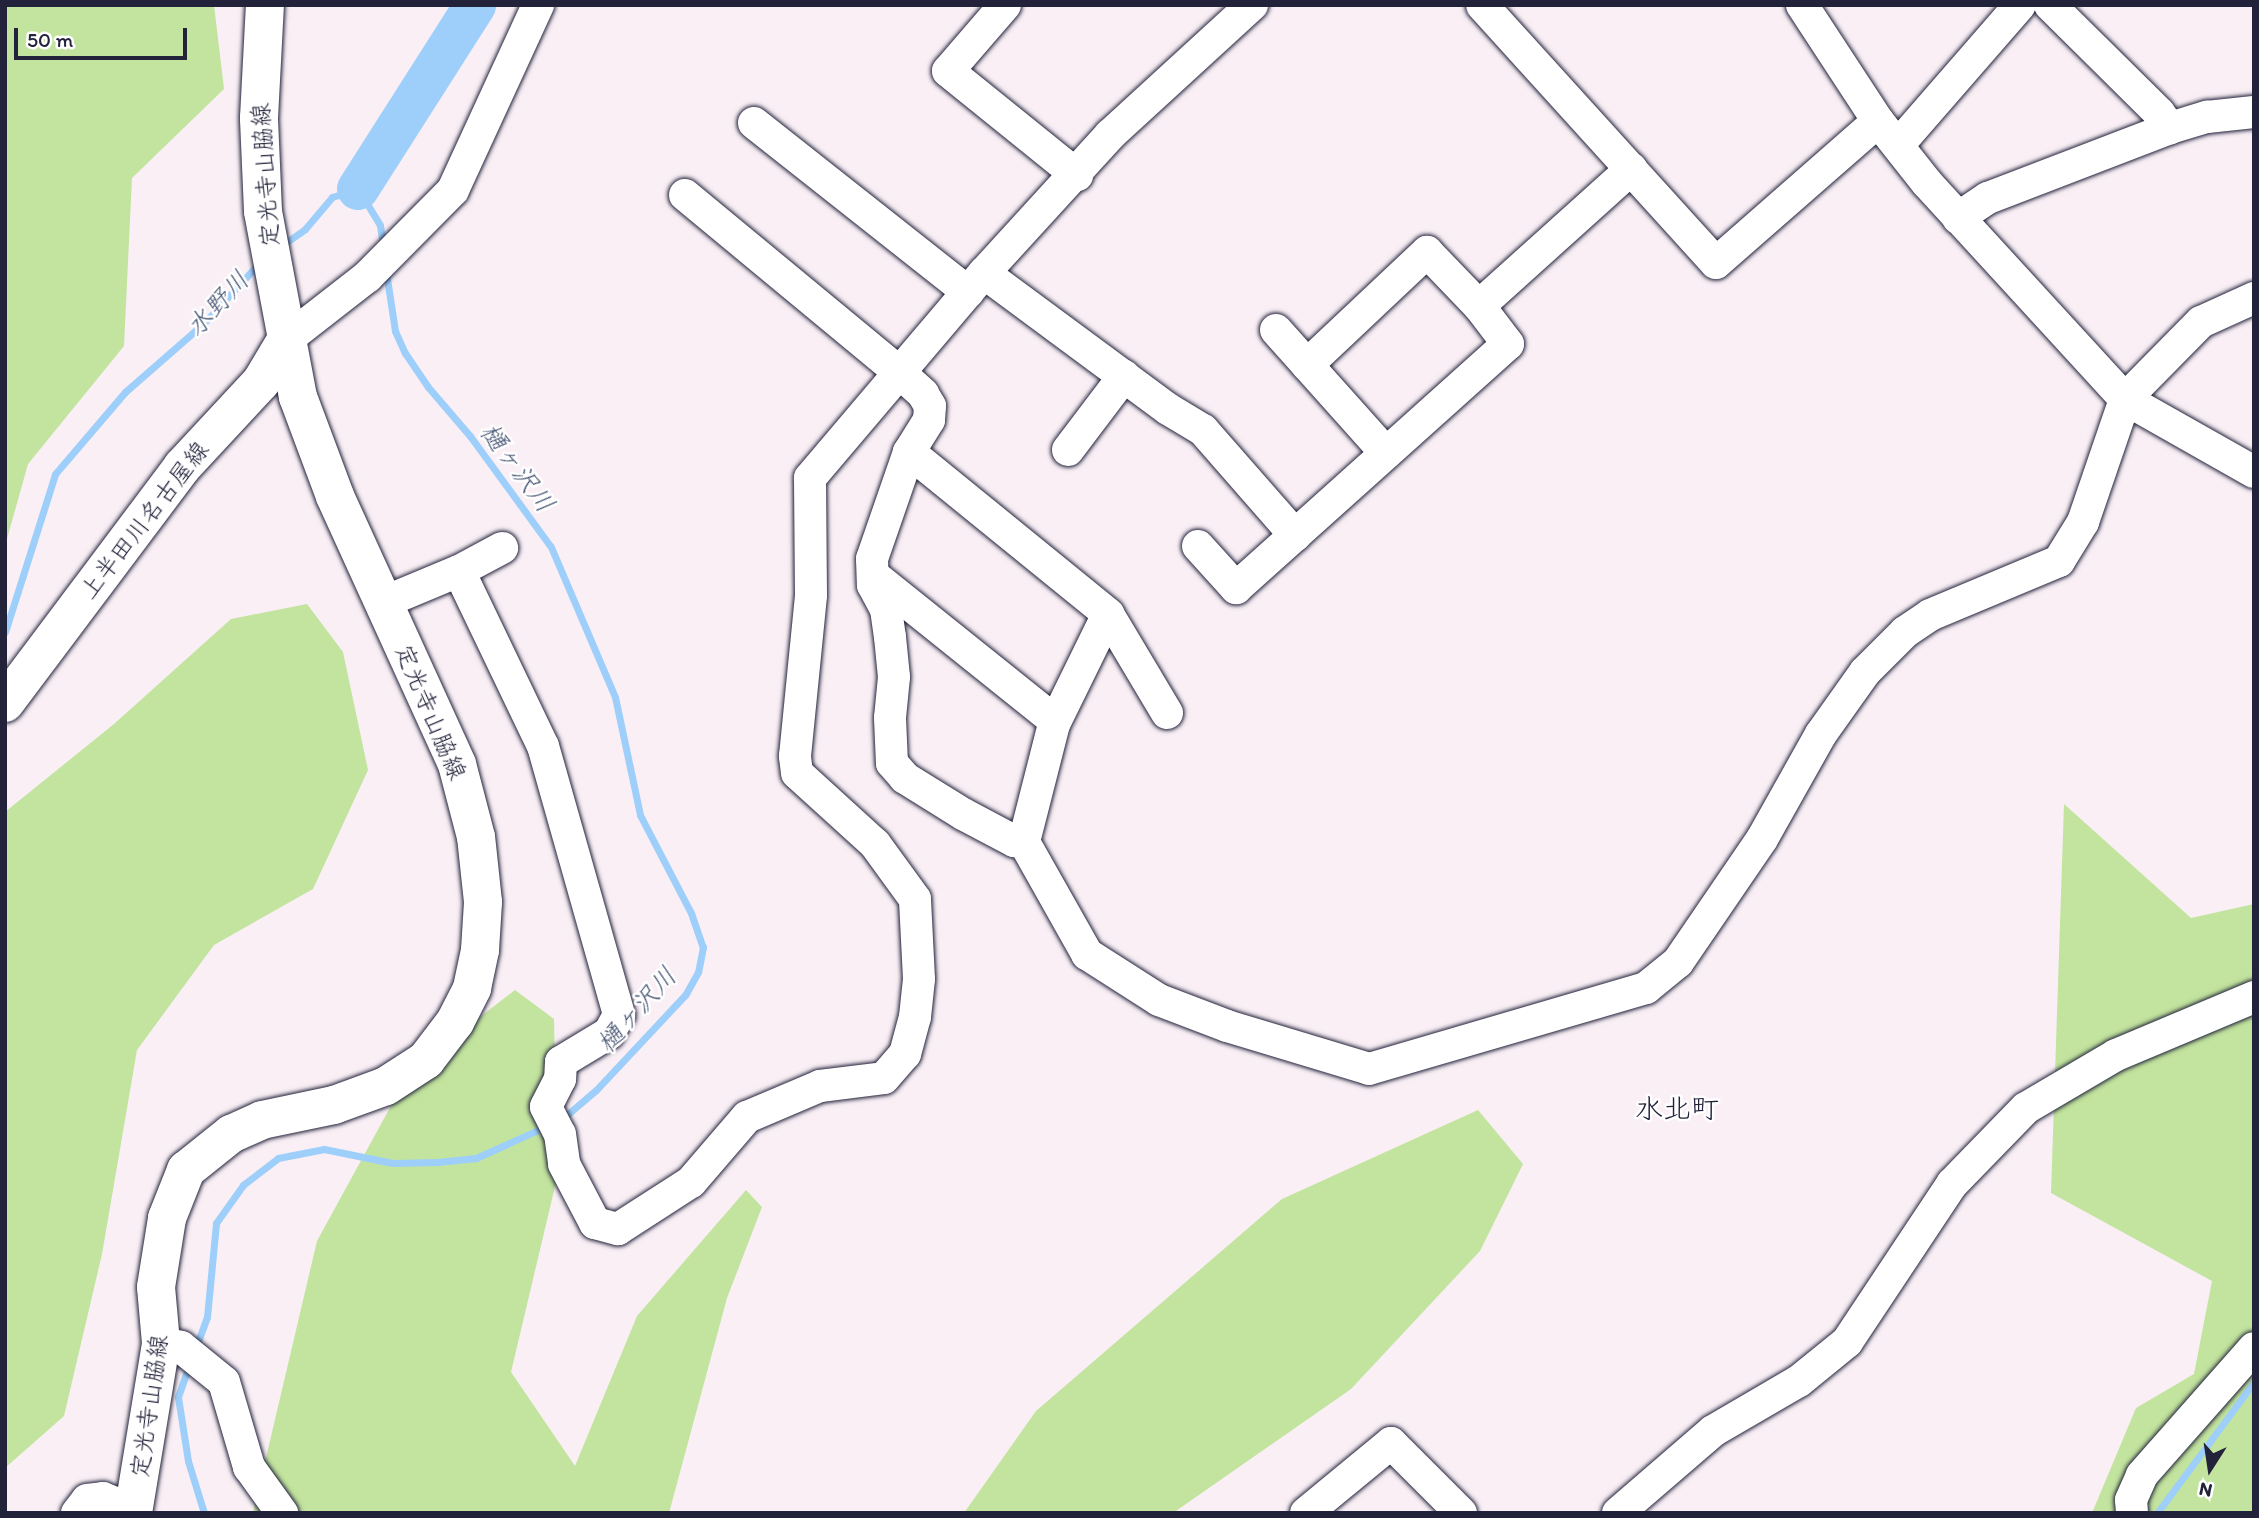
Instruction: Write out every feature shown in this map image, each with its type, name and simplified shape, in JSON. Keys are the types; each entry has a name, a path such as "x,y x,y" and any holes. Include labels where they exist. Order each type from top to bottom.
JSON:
{"main road":[{"name":"定光寺山脇線","path":"133,1511 171,1345 156,1287 167,1218 186,1170 231,1134 262,1120 334,1105 386,1086 426,1060 455,1022 472,988 480,950 483,902 476,837 457,764 335,496 303,410 286,340 264,211 259,118 265,5"},
{"name":"上半田川名古屋線","path":"5,703 182,467 261,382 286,340"}],"street":[{"path":"286,340 367,277 453,190 538,5"},
{"path":"1004,5 948,71 1077,176"},
{"path":"458,570 542,746 619,1015 609,1033 561,1062 560,1079 546,1107 560,1134 564,1164 595,1223 618,1229 691,1182 747,1116 820,1086 884,1078 905,1054 915,1017 919,979 915,899 875,844 797,773 795,756 811,594 810,478 976,282 1077,176 1110,135 1252,5"},
{"path":"1482,5 1716,263 1878,121"},
{"path":"1802,5 1878,121 1958,218 2125,399 2254,472"},
{"path":"1899,144 2020,5"},
{"path":"2050,5 2159,113 2170,128"},
{"path":"1958,218 1988,198 2170,128 2207,117 2254,112"},
{"path":"754,123 976,282 1203,430 1295,535"},
{"path":"1479,306 1631,169"},
{"path":"685,195 900,373 923,394 930,406 929,420 909,452 872,559 873,585 886,609 894,677 890,718 892,763 905,778 963,814 1014,841 1024,842"},
{"path":"1198,546 1237,588 1508,344 1479,306 1427,252 1307,365"},
{"path":"1108,614 1055,721 1024,842 1087,954 1159,1000 1227,1026 1369,1069 1646,988 1678,962 1762,839 1821,734 1865,672 1905,632 1930,615 2059,561 2083,522 2125,399 2201,322 2254,298"},
{"path":"1276,330 1386,453"},
{"path":"1068,450 1124,376"},
{"path":"909,452 1108,614 1167,713"},
{"path":"382,603 502,548"},
{"path":"872,575 1055,721"},
{"path":"1618,1513 1713,1431 1799,1381 1847,1342 1952,1184 2026,1108 2116,1055 2254,997"},
{"path":"171,1345 211,1369 224,1382 249,1468 282,1513"},
{"path":"2132,1513 2131,1500 2142,1475 2254,1348"},
{"path":"1306,1513 1391,1443 1461,1513"},
{"path":"77,1513 87,1500 103,1498 133,1511"}],"green space":[{"path":"5,5 214,5 224,89 132,178 124,346 28,464 5,546"},
{"path":"307,604 343,652 368,770 313,889 214,945 137,1050 102,1254 64,1416 5,1468 5,812 114,724 231,619"},
{"path":"2064,804 2191,918 2254,904 2254,1513 2092,1513 2136,1408 2194,1374 2212,1281 2051,1193"},
{"path":"515,990 554,1019 557,1178 511,1372 575,1466 637,1316 746,1190 762,1207 727,1298 669,1513 253,1513 317,1241 410,1071"},
{"path":"1478,1110 1523,1164 1480,1251 1351,1389 1173,1513 964,1513 1036,1411 1282,1199"}],"waterway":[{"name":"水野川","path":"358,189 475,5"},
{"name":"水野川","path":"281,246 305,229 332,197 358,189 380,225 383,247"},
{"name":"水野川","path":"5,632 55,474 125,392 204,323 260,262"},
{"name":"樋ヶ沢川","path":"386,272 395,331 405,353 551,547 615,697 640,815 691,913 703,947 698,972 685,995 596,1090 561,1120"},
{"name":"樋ヶ沢川","path":"196,1347 207,1317 216,1223 243,1185 278,1158 324,1149 393,1163 476,1158 547,1126"},
{"name":"樋ヶ沢川","path":"189,1365 178,1397 188,1461 204,1513"},
{"path":"2157,1513 2254,1382"}],"district":[{"name":"水北町","path":"1677,1108"}]}
